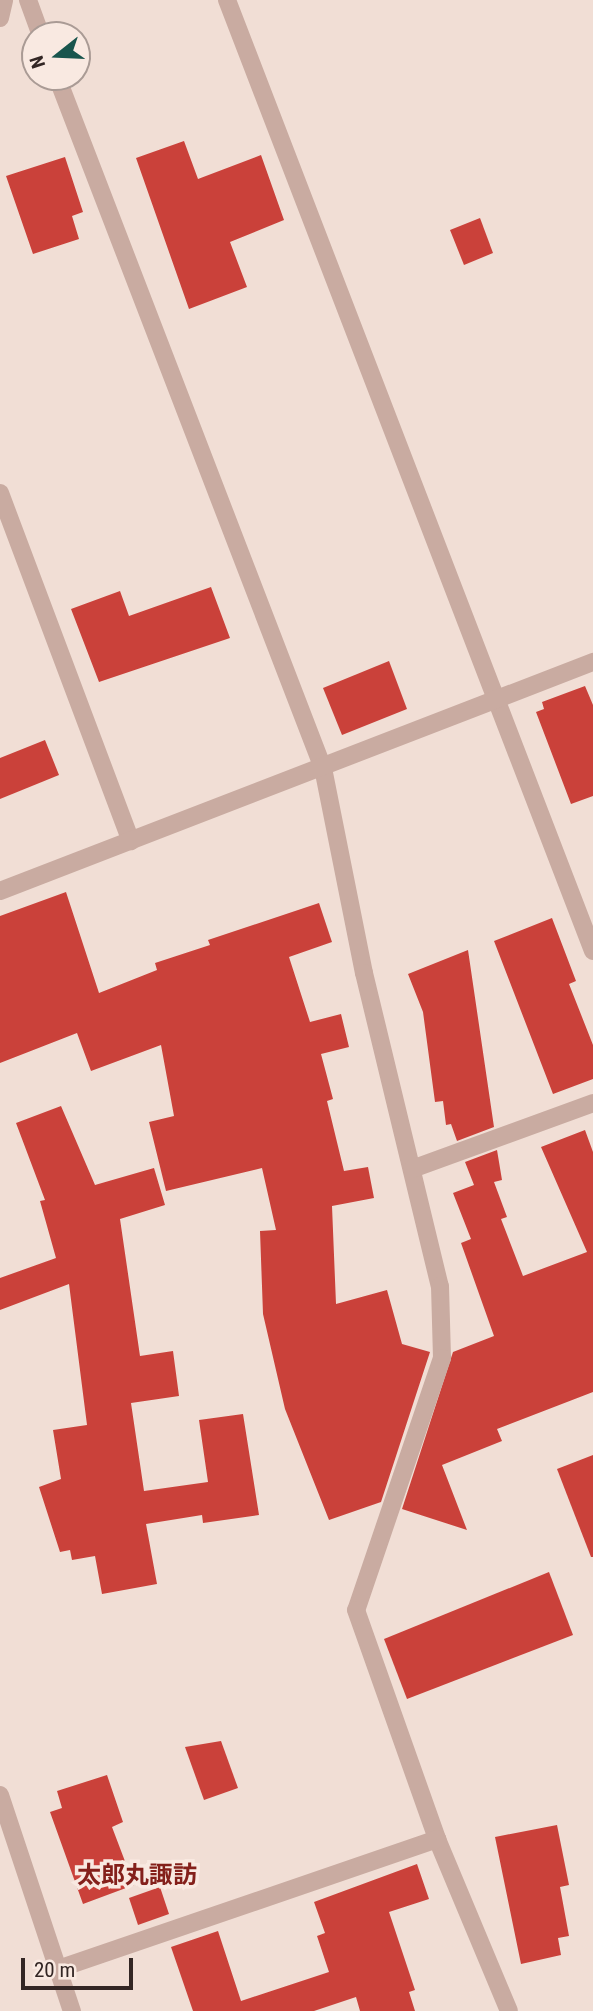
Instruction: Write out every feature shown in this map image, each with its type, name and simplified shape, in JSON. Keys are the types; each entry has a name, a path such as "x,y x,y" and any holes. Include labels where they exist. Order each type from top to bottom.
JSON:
{"street":[{"path":"0,18 5,0"},
{"path":"28,0 36,21"},
{"path":"227,0 593,951"},
{"path":"62,91 323,768 365,973 440,1286 442,1358 356,1610 437,1839 509,2011"},
{"path":"0,493 131,841"},
{"path":"0,891 593,662"},
{"path":"412,1169 593,1104"},
{"path":"0,1795 72,2011"},
{"path":"58,1969 437,1839"}],"building":[{"path":"184,141 198,179 261,155 284,220 230,242 247,287 189,309 136,158"},
{"path":"65,157 83,212 72,216 79,239 33,254 6,176"},
{"path":"480,218 493,253 464,265 450,230"},
{"path":"211,587 230,638 99,682 71,609 120,591 129,616"},
{"path":"389,661 407,709 342,735 323,688"},
{"path":"585,686 593,705 593,796 571,804 536,712 544,709 542,702"},
{"path":"45,740 59,775 0,799 0,758"},
{"path":"66,892 99,993 157,970 155,963 210,945 208,940 319,903 332,942 289,957 310,1022 341,1014 349,1047 321,1054 333,1099 327,1101 344,1171 368,1167 374,1198 332,1206 336,1304 387,1290 402,1344 430,1352 381,1502 329,1520 285,1409 263,1314 260,1231 276,1230 262,1168 166,1191 149,1122 174,1116 161,1045 91,1071 77,1033 0,1063 0,916"},
{"path":"552,918 576,981 569,984 593,1045 593,1079 553,1094 494,941"},
{"path":"468,950 494,1127 457,1141 451,1124 446,1125 443,1101 435,1102 423,1012 408,974"},
{"path":"61,1106 95,1185 154,1168 165,1205 120,1219 140,1356 173,1351 179,1396 131,1403 144,1491 208,1482 199,1420 243,1414 259,1515 203,1523 202,1515 146,1524 157,1584 102,1594 95,1556 72,1560 70,1550 60,1552 39,1487 61,1479 53,1430 87,1425 69,1284 0,1310 0,1278 56,1258 40,1201 45,1200 16,1123"},
{"path":"585,1130 593,1152 593,1392 497,1429 502,1441 442,1465 467,1530 402,1509 453,1352 494,1336 461,1243 471,1239 453,1193 474,1185 465,1162 497,1150 502,1180 494,1182 507,1217 501,1219 523,1276 587,1252 541,1147"},
{"path":"593,1455 593,1557 591,1557 557,1469"},
{"path":"549,1572 573,1635 407,1699 384,1639"},
{"path":"221,1741 238,1788 204,1800 185,1747"},
{"path":"107,1775 123,1822 112,1827 134,1885 83,1904 50,1812 62,1808 57,1791"},
{"path":"557,1825 569,1885 560,1887 569,1936 558,1938 561,1955 521,1964 495,1837"},
{"path":"417,1864 429,1899 389,1912 415,1990 409,1992 415,2011 360,2011 356,1997 314,2011 193,2011 171,1947 218,1931 241,2001 329,1972 317,1936 325,1933 314,1902"},
{"path":"160,1887 169,1914 138,1925 129,1898"}],"district":[{"name":"太郎丸諏訪","path":"137,1876"}]}
